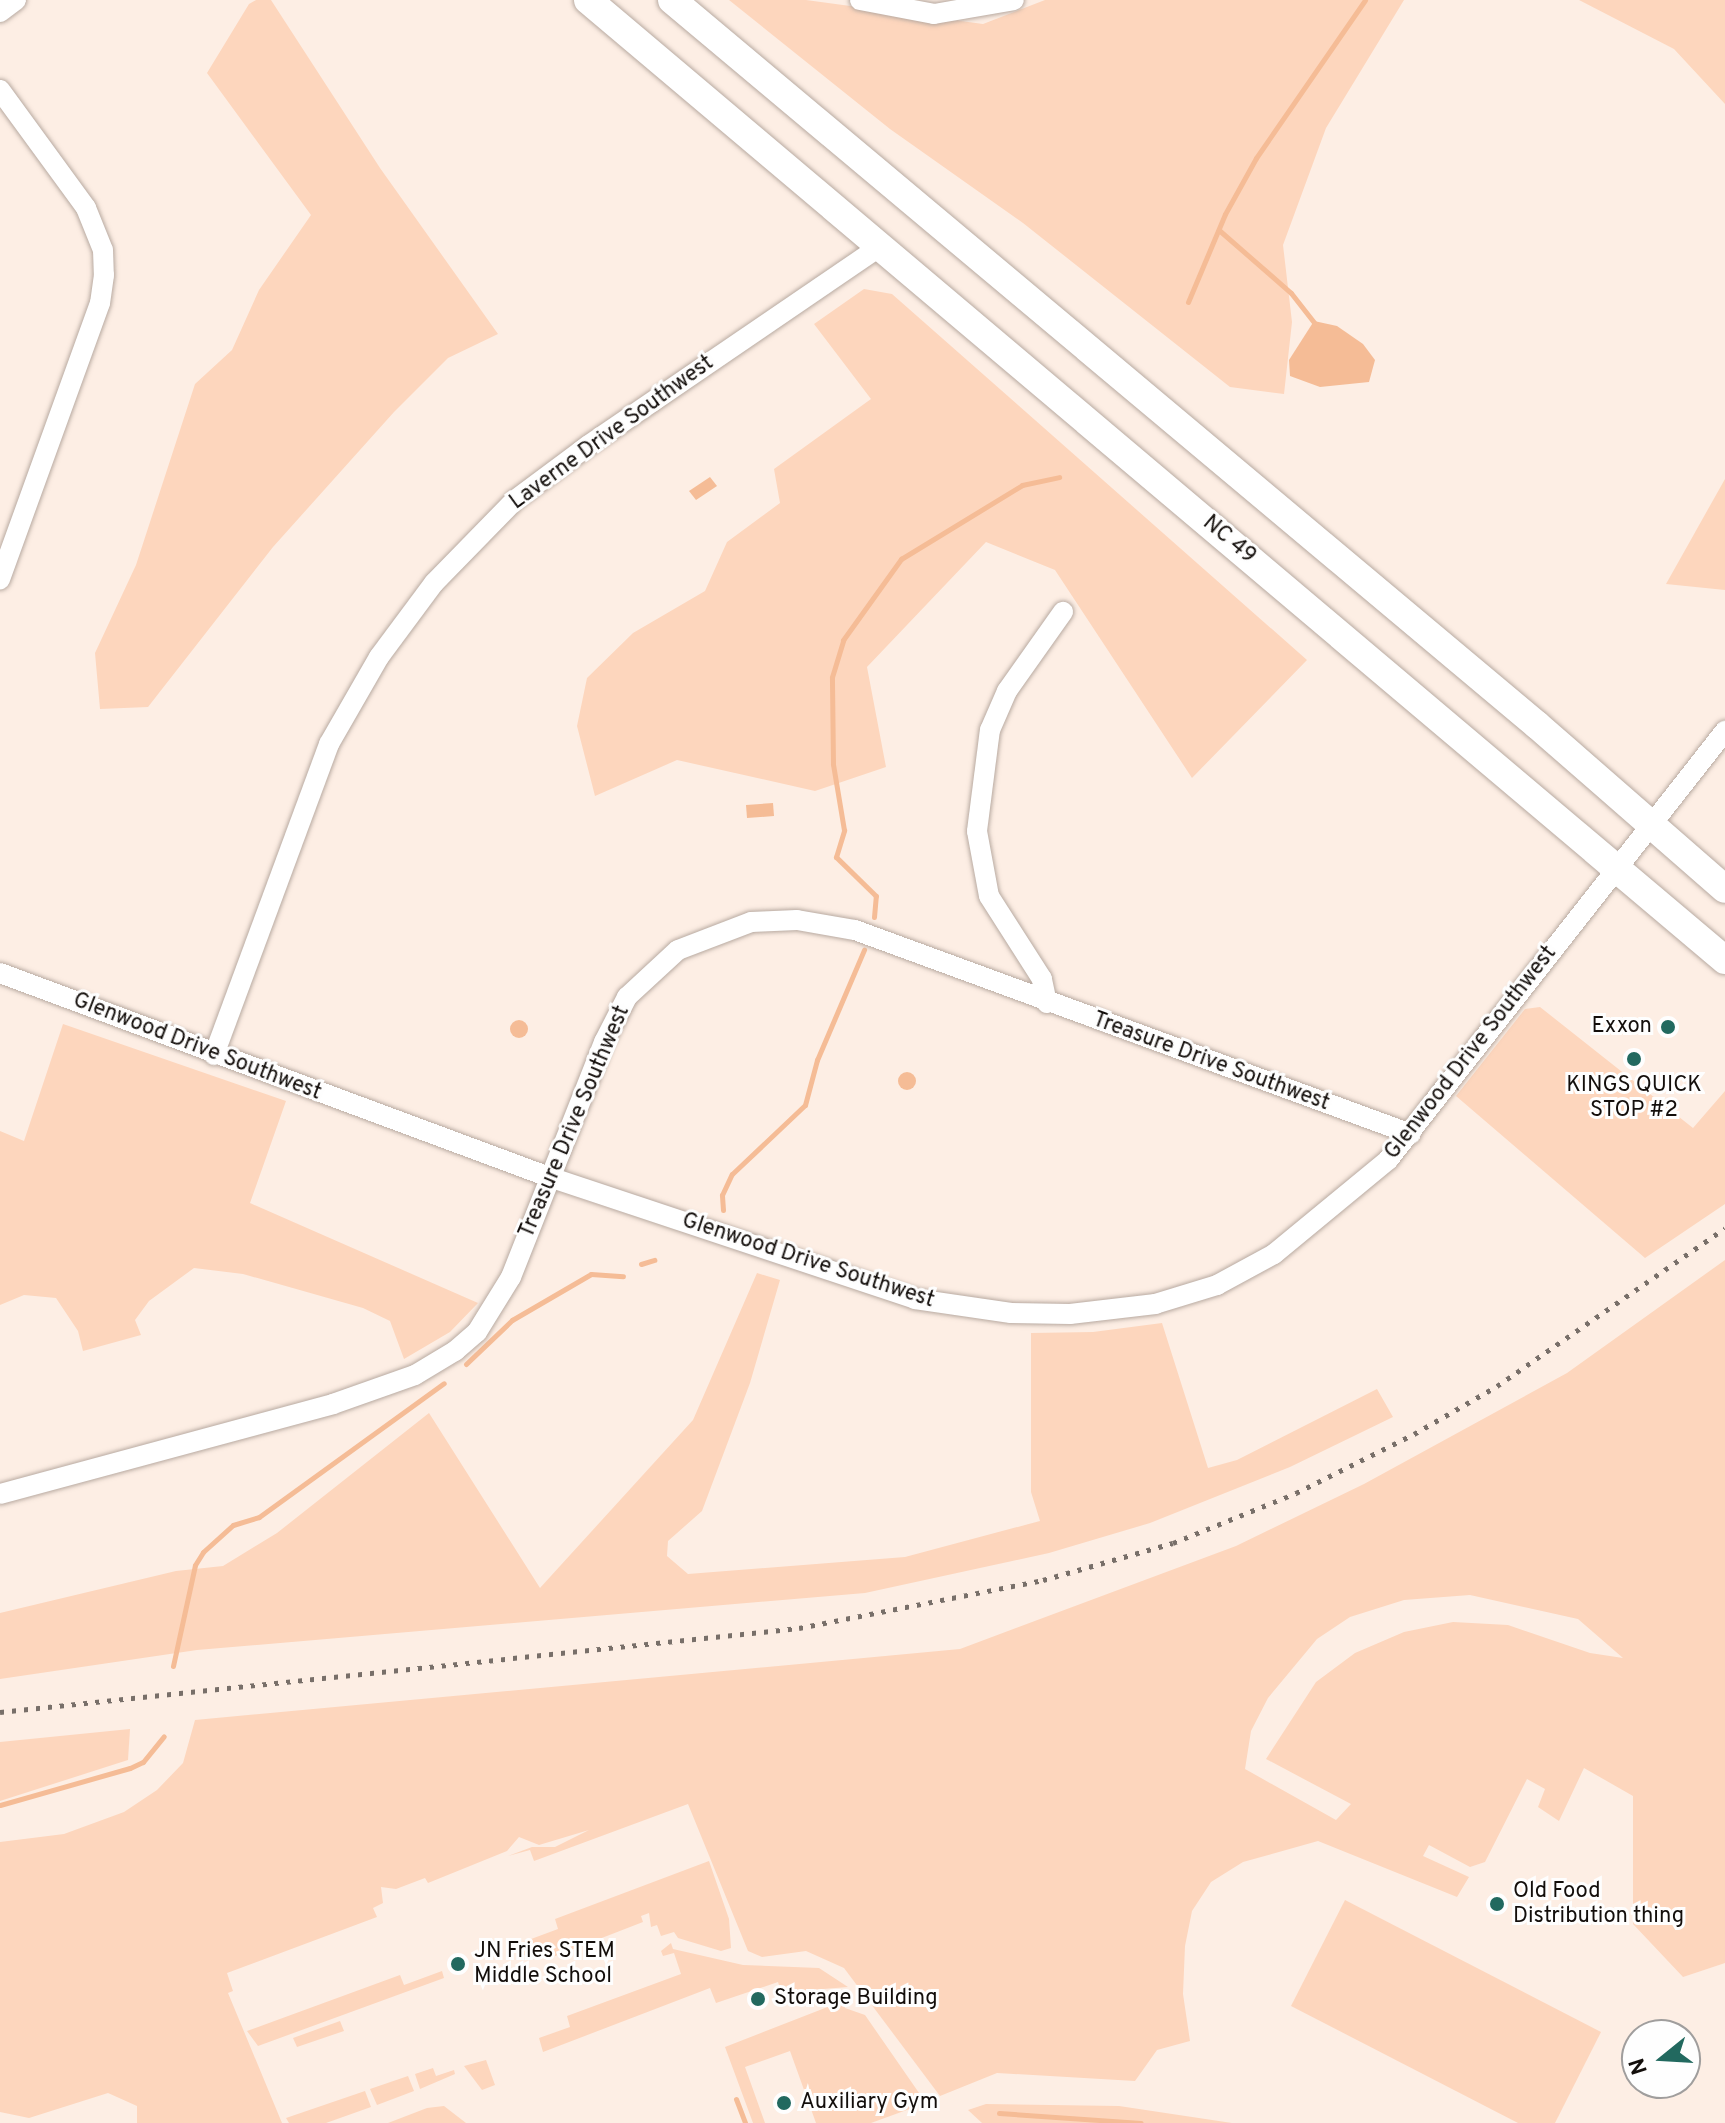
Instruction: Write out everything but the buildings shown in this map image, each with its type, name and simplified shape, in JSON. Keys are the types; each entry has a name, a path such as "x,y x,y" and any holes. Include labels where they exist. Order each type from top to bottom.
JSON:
{"highway":[{"name":"NC 49","path":"588,0 1725,960"},
{"path":"672,0 1537,725 1725,889"}],"street":[{"path":"0,12 16,0"},
{"path":"860,0 934,14 1014,0"},
{"path":"0,90 86,208 103,250 104,275 100,303 0,579"},
{"name":"Laverne Drive Southwest","path":"214,1055 329,744 379,657 434,583 494,520 564,463 879,247"},
{"path":"1047,1003 1042,979 989,896 977,831 990,730 1007,691 1063,612"},
{"name":"Glenwood Drive Southwest","path":"0,973 549,1177 915,1299 989,1311 1070,1314 1155,1304 1217,1285 1307,1230 1411,1134 1725,731"},
{"name":"Treasure Drive Southwest","path":"0,1494 333,1404 415,1375 455,1351 491,1313 627,997 660,962 727,928 770,919 855,930 1411,1134"}],"shaded area":[{"path":"256,0 271,0 380,168 498,334 448,358 394,412 273,547 148,707 100,709 95,653 136,565 195,384 232,350 259,290 311,215 207,73 249,4"},
{"path":"729,0 806,0 983,24 1045,0 1404,0 1326,128 1283,245 1292,322 1284,394 1230,387 1023,223 890,129"},
{"path":"1579,0 1725,0 1725,104 1674,49"},
{"path":"864,289 892,294 1307,660 1192,778 1055,570 986,542 867,667 886,767 815,791 677,760 595,796 577,726 587,678 633,633 705,591 727,542 780,503 774,469 871,399 814,324"},
{"path":"1314,321 1337,326 1363,344 1375,360 1369,382 1320,387 1290,376 1289,360"},
{"path":"710,477 717,486 696,500 689,491"},
{"path":"1725,479 1725,590 1666,584"},
{"path":"773,803 774,816 747,818 746,805"},
{"path":"1540,1007 1693,1128 1725,1091 1725,1204 1645,1258 1456,1096 1525,1009"},
{"path":"515,1020 523,1020 528,1029 526,1036 515,1038 510,1033 510,1025"},
{"path":"63,1024 286,1101 250,1203 478,1303 450,1332 404,1359 390,1321 363,1308 243,1274 194,1268 149,1301 135,1320 141,1335 83,1351 78,1331 56,1298 24,1295 0,1305 0,1131 24,1141"},
{"path":"903,1072 911,1072 916,1081 914,1088 903,1090 898,1085 898,1077"},
{"path":"1725,1260 1725,1963 1683,1977 1633,1924 1633,1796 1584,1768 1559,1821 1538,1807 1545,1789 1527,1779 1485,1862 1470,1867 1429,1845 1423,1856 1469,1877 1457,1897 1318,1841 1243,1862 1211,1882 1192,1911 1185,1946 1183,1994 1190,2041 1157,2050 1135,2081 997,2073 940,2096 844,1968 806,1951 762,1957 748,1951 688,1804 534,1861 530,1850 508,1856 532,1847 555,1847 589,1830 539,1845 519,1837 507,1851 428,1883 425,1878 396,1889 381,1887 383,1903 373,1908 377,1917 227,1973 233,1991 228,1993 282,2123 137,2123 137,2106 108,2093 29,2118 0,2112 0,1842 64,1834 124,1812 157,1790 183,1763 195,1720 960,1649 1236,1546 1364,1484 1567,1373","holes":["1470,1595 1578,1619 1623,1658 1590,1653 1508,1625 1453,1622 1404,1632 1355,1653 1316,1682 1266,1759 1351,1804 1336,1820 1245,1769 1251,1731 1268,1698 1317,1639 1350,1617 1404,1600"]},
{"path":"757,1273 780,1280 750,1383 702,1511 668,1541 667,1556 688,1574 905,1557 1040,1521 1031,1492 1031,1333 1093,1332 1162,1323 1208,1468 1237,1460 1377,1389 1393,1417 1290,1467 1150,1523 1049,1553 865,1593 197,1650 0,1679 0,1613 176,1571 223,1566 277,1533 429,1413 540,1588 693,1420"},
{"path":"130,1729 128,1760 0,1801 0,1742"},
{"path":"709,1861 729,1919 731,1948 721,1951 678,1938 674,1932 661,1936 657,1925 651,1927 649,1913 641,1916 643,1922 545,1960 541,1950 519,1957 515,1945 558,1929 555,1919"},
{"path":"1345,1900 1601,2032 1555,2123 1518,2123 1291,2006"},
{"path":"671,1943 673,1949 743,1965 819,1968 848,1987 811,1990 784,2001 778,1982 716,2003 710,1988 543,2052 539,2038 570,2027 567,2016 681,1974 674,1953 663,1956 661,1951"},
{"path":"442,1971 444,1978 258,2046 247,2031 400,1975 404,1985"},
{"path":"843,2001 845,2008 865,2015 926,2103 871,2123 816,2123 790,2051 745,2067 765,2123 753,2123 725,2047"},
{"path":"340,2021 344,2031 297,2047 293,2038"},
{"path":"486,2060 495,2085 482,2090 464,2066"},
{"path":"433,2068 436,2076 454,2070 455,2074 420,2089 415,2074"},
{"path":"408,2076 414,2091 377,2105 370,2089"},
{"path":"365,2091 371,2107 326,2123 289,2123 286,2118"},
{"path":"986,2104 1119,2106 1232,2123 982,2123 968,2110"},
{"path":"444,2106 466,2123 388,2123 427,2108"}],"waterway":[{"path":"1188,302 1225,214 1256,158 1365,0"},
{"path":"1220,231 1291,293 1316,325"},
{"path":"874,917 876,896 836,857 844,830 833,764 832,677 843,640 901,559 1022,485 1059,477"},
{"path":"723,1210 722,1195 732,1174 805,1105 817,1060 864,950"},
{"path":"641,1264 654,1260"},
{"path":"466,1364 512,1320 591,1274 623,1276"},
{"path":"173,1666 195,1565 203,1552 233,1525 259,1517 444,1383"},
{"path":"0,1805 130,1768 143,1762 164,1736"},
{"path":"736,2099 745,2123"},
{"path":"999,2113 1141,2123"}],"railway":[{"path":"0,1712 799,1628 1043,1580 1173,1543 1296,1493 1414,1434 1497,1386 1725,1228"}],"place":[{"name":"Exxon","path":"1668,1027"},
{"name":"KINGS QUICK STOP #2","path":"1634,1059"},
{"name":"Old Food Distribution thing","path":"1497,1904"},
{"name":"JN Fries STEM Middle School","path":"458,1964"},
{"name":"Storage Building","path":"758,1999"},
{"name":"Auxiliary Gym","path":"784,2103"}]}
